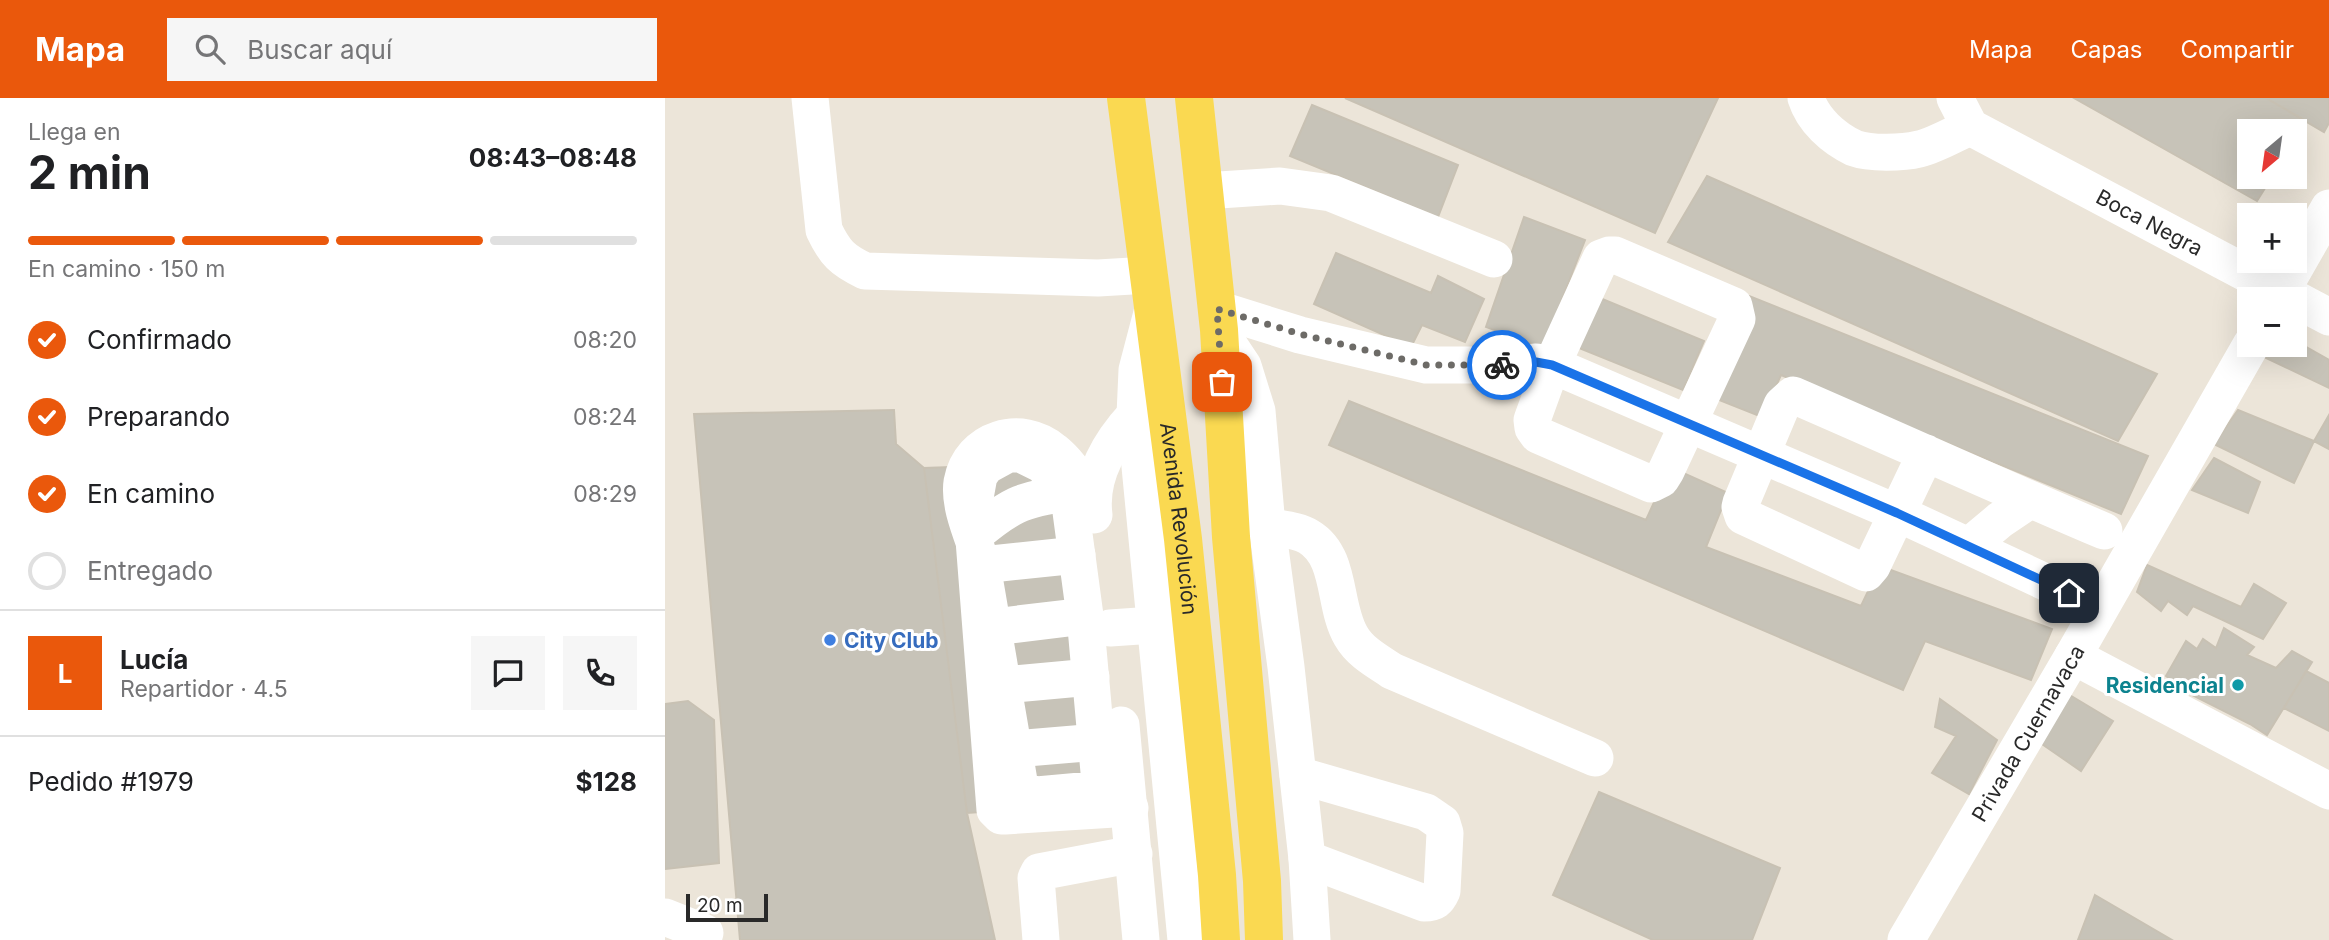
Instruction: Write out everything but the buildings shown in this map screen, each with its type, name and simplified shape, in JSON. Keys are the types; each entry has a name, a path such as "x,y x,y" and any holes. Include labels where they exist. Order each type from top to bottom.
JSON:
{"main road":[{"name":"Avenida Revolución","path":"1126,98 1183,539 1217,875 1221,940"},
{"path":"1194,98 1218,319 1231,537 1262,881 1264,940"}],"street":[{"path":"810,98 824,230 834,250 848,263 865,271 1098,278 1151,291 1137,370 1135,415 1186,940"},
{"name":"Boca Negra","path":"1806,98 1809,108 1824,128 1855,148 1889,153 1920,149 1962,113 2265,287"},
{"path":"1205,191 1280,186 1331,193 1493,259"},
{"path":"2284,287 2329,208"},
{"path":"1615,255 1734,306 1737,319 1688,422 1666,471 1657,483 1651,484 1538,435 1533,428 1532,420 1552,365 1601,258 1615,255"},
{"name":"Boca Negra","path":"2307,307 2329,317"},
{"path":"1218,319 1300,334 1426,365 1536,362 1552,365 1897,513 2069,593"},
{"path":"1218,319 1243,366 1257,411 1267,526 1307,859 1312,940"},
{"name":"Privada Cuernavaca","path":"1906,940 2244,357"},
{"path":"1926,453 1872,566 1864,573 1743,516 1740,507 1782,405 1793,395 1926,453 2030,500 2104,531"},
{"path":"976,538 1021,788 1037,795 1092,790 1097,787 1101,777 1091,677 1097,622 1077,555 1070,501 1102,464 1114,437 1135,415"},
{"path":"1130,808 1005,816 995,810 978,621 976,538 979,476 986,466 1009,454 1021,454 1043,465 1079,490 1097,622 1130,808 1141,940"},
{"path":"976,538 1010,507 1079,490"},
{"path":"1969,547 2000,520 2030,500"},
{"path":"1267,526 1306,535 1322,548 1332,572 1342,618 1351,638 1364,652 1392,671 1594,758"},
{"path":"976,538 1077,555"},
{"path":"993,627 1097,622 1154,625"},
{"path":"2073,656 2329,791"},
{"path":"1003,685 1091,677"},
{"path":"1014,748 1098,742"},
{"path":"1298,775 1426,812 1442,824 1445,833 1441,891 1439,898 1432,903 1424,903 1307,859"},
{"path":"1041,940 1036,878 1039,872 1134,854"},
{"path":"665,917 705,933"}],"way so far":[{"path":"1222,382 1217,309 1300,334 1426,365 1502,365"}],"place":[{"name":"City Club","path":"830,640"},
{"name":"Residencial","path":"2238,685"}],"route":[{"path":"1502,365 1536,362 1552,365 1897,513 2069,593"}]}
